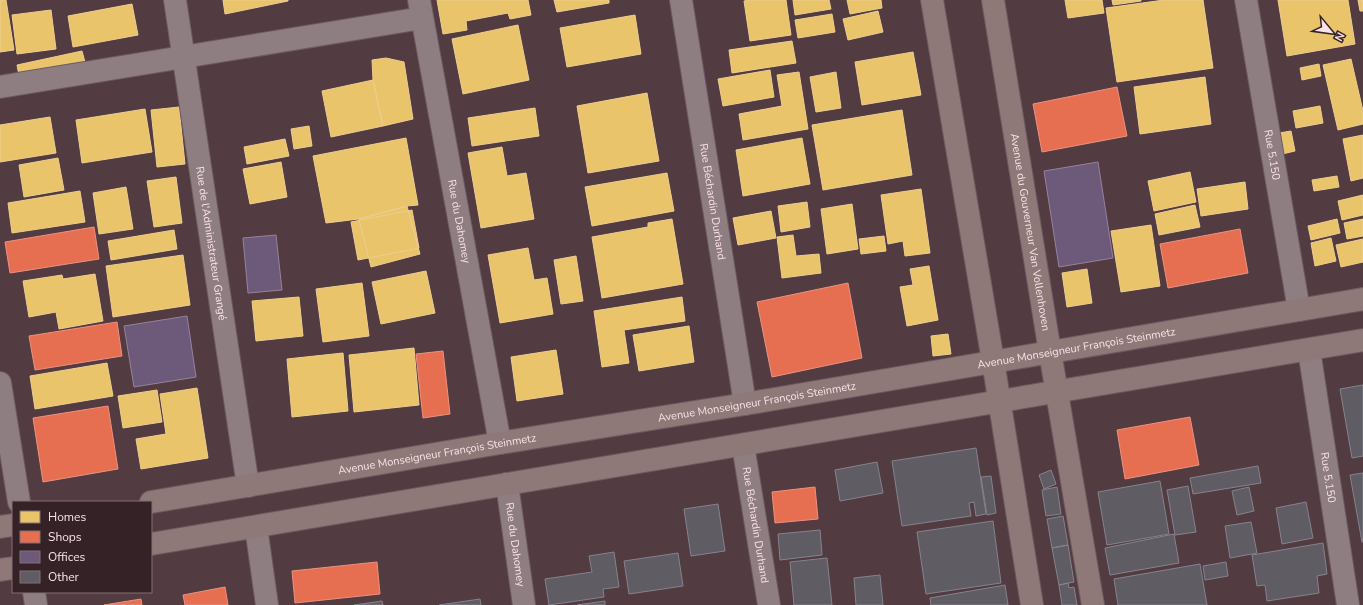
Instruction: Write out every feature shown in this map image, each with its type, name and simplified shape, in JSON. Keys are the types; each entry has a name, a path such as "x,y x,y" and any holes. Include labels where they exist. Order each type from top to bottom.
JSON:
{"main road":[{"path":"932,0 993,361 1032,605"},
{"name":"Avenue du Gouverneur Van Vollenhoven","path":"993,0 1093,605"},
{"name":"Avenue Monseigneur François Steinmetz","path":"152,502 500,443 745,404 1363,299"},
{"path":"152,544 1363,340"},
{"path":"0,527 12,525"},
{"path":"0,570 12,568"}],"street":[{"name":"Rue de l'Administrateur Grangé","path":"175,0 248,486"},
{"name":"Rue Béchardin Durhand","path":"681,0 745,404"},
{"name":"Rue 5.150","path":"1246,0 1299,310"},
{"path":"0,87 183,57 421,9"},
{"name":"Rue du Dahomey","path":"421,9 500,443"},
{"name":"Rue 5.150","path":"1309,350 1348,605"},
{"path":"0,383 19,501"},
{"name":"Rue Béchardin Durhand","path":"743,445 769,605"},
{"name":"Rue du Dahomey","path":"507,484 524,605"},
{"path":"256,527 267,605"},
{"path":"34,593 36,605"}],"building: Homes":[{"path":"0,0 6,0 14,50 0,52"},
{"path":"223,0 288,0 288,1 225,14"},
{"path":"437,0 528,0 531,15 510,19 508,13 466,21 467,30 443,34"},
{"path":"554,0 609,0 609,3 557,12"},
{"path":"786,0 791,35 750,41 744,1"},
{"path":"793,0 829,0 831,9 795,15"},
{"path":"847,0 881,0 882,8 850,14"},
{"path":"1065,0 1102,0 1104,13 1068,18"},
{"path":"1112,0 1141,0 1141,1 1113,5"},
{"path":"1164,0 1203,0 1213,68 1117,82 1106,8"},
{"path":"1278,0 1348,0 1355,44 1287,56"},
{"path":"1358,0 1363,0 1363,11 1360,11"},
{"path":"132,4 138,35 73,47 68,16"},
{"path":"51,10 56,49 17,54 12,15"},
{"path":"878,11 883,32 848,40 843,19"},
{"path":"832,14 835,32 798,38 795,20"},
{"path":"635,15 641,54 567,67 560,28"},
{"path":"518,25 529,80 463,94 452,39"},
{"path":"792,41 796,63 732,73 729,50"},
{"path":"82,51 86,66 20,81 17,65"},
{"path":"913,52 921,95 862,105 855,62"},
{"path":"386,58 404,62 413,119 383,126 373,80 372,60"},
{"path":"1351,59 1363,111 1363,124 1338,130 1323,65"},
{"path":"1319,64 1321,76 1302,80 1300,68"},
{"path":"770,70 774,97 723,106 718,79"},
{"path":"799,72 808,129 743,140 739,114 782,106 777,75"},
{"path":"836,72 841,108 816,112 810,77"},
{"path":"1205,77 1211,124 1140,134 1134,87"},
{"path":"373,80 383,126 331,137 322,91"},
{"path":"647,93 659,161 588,173 577,106"},
{"path":"1320,106 1323,123 1296,128 1293,111"},
{"path":"179,107 185,164 157,167 151,110"},
{"path":"535,108 539,136 472,146 468,118"},
{"path":"145,109 152,152 82,163 76,120"},
{"path":"902,110 912,175 823,190 812,125"},
{"path":"50,117 56,153 0,162 0,125"},
{"path":"309,126 312,146 294,149 291,129"},
{"path":"1291,131 1295,151 1278,155 1273,134"},
{"path":"1363,135 1363,178 1351,181 1343,139"},
{"path":"406,138 418,205 407,206 359,219 326,223 313,156"},
{"path":"802,138 810,184 743,196 736,150"},
{"path":"285,139 289,156 247,164 244,147"},
{"path":"502,147 507,176 526,173 534,219 481,228 468,153"},
{"path":"58,158 64,190 24,197 19,165"},
{"path":"281,162 287,197 250,204 243,169"},
{"path":"1190,172 1196,202 1154,211 1148,181"},
{"path":"667,173 674,211 592,226 585,187"},
{"path":"1337,176 1339,187 1314,191 1312,180"},
{"path":"176,177 182,223 154,227 147,181"},
{"path":"1245,182 1248,209 1201,216 1197,189"},
{"path":"126,187 133,229 99,234 93,193"},
{"path":"921,189 930,253 905,256 903,241 888,244 881,195"},
{"path":"80,191 85,222 12,233 8,203"},
{"path":"1363,195 1363,215 1342,220 1338,201"},
{"path":"807,202 810,227 781,232 778,206"},
{"path":"852,204 858,249 827,254 821,209"},
{"path":"1195,205 1200,227 1159,235 1155,214"},
{"path":"407,206 420,254 371,267 359,219"},
{"path":"412,210 419,248 358,260 351,222"},
{"path":"771,211 776,238 738,245 733,218"},
{"path":"672,219 683,284 602,298 592,237 648,227 648,223"},
{"path":"1337,219 1340,233 1311,240 1308,226"},
{"path":"1363,219 1363,236 1347,239 1344,223"},
{"path":"1151,225 1160,286 1121,292 1111,231"},
{"path":"174,230 177,249 111,260 108,241"},
{"path":"793,235 796,256 819,254 821,273 782,278 777,237"},
{"path":"884,236 886,251 861,254 859,239"},
{"path":"1331,238 1336,261 1315,266 1311,243"},
{"path":"1363,239 1363,262 1341,267 1336,245"},
{"path":"528,248 534,280 547,278 553,314 500,323 488,255"},
{"path":"183,255 190,305 113,317 106,266"},
{"path":"576,256 583,301 561,304 554,260"},
{"path":"929,266 938,320 907,326 900,287 913,285 910,269"},
{"path":"1087,269 1092,303 1067,307 1062,273"},
{"path":"426,271 435,313 381,324 372,282"},
{"path":"95,274 103,321 59,329 56,312 29,317 23,281 62,275 63,279"},
{"path":"362,283 369,336 323,342 316,289"},
{"path":"299,297 303,336 256,341 252,301"},
{"path":"682,297 685,321 624,330 629,363 602,367 594,311"},
{"path":"689,326 694,362 639,371 633,335"},
{"path":"948,334 951,354 933,356 931,336"},
{"path":"414,348 419,405 354,412 349,355"},
{"path":"556,350 563,394 517,401 511,357"},
{"path":"343,353 348,411 292,417 287,359"},
{"path":"107,363 113,396 35,409 30,376"},
{"path":"197,388 208,458 141,469 136,439 166,434 160,394"},
{"path":"157,390 162,422 123,428 118,396"}],"building: Shops":[{"path":"1117,87 1127,136 1042,152 1033,104"},
{"path":"94,227 99,259 10,273 5,242"},
{"path":"1240,229 1248,273 1168,288 1160,244"},
{"path":"848,283 862,358 772,377 757,302"},
{"path":"117,322 122,356 35,370 29,336"},
{"path":"443,351 450,414 423,418 416,354"},
{"path":"108,406 118,469 43,482 33,418"},
{"path":"1190,417 1199,465 1125,479 1117,430"},
{"path":"815,487 818,519 775,523 772,492"},
{"path":"377,562 380,594 295,603 292,571"},
{"path":"225,587 228,605 185,605 183,595"},
{"path":"141,599 142,605 104,605"}],"building: Offices":[{"path":"1098,162 1113,258 1059,267 1044,171"},
{"path":"276,235 282,290 248,293 243,238"},
{"path":"187,316 196,377 134,387 124,326"}],"building: Other":[{"path":"1363,385 1363,456 1352,458 1340,389"},
{"path":"976,448 986,514 976,516 974,502 969,503 971,516 902,526 892,461"},
{"path":"877,462 883,493 840,501 835,470"},
{"path":"1258,466 1261,483 1193,494 1190,478"},
{"path":"1051,470 1056,484 1044,489 1039,475"},
{"path":"1363,473 1363,542 1362,542 1350,475"},
{"path":"991,476 996,513 987,515 981,477"},
{"path":"1160,481 1169,534 1107,545 1098,492"},
{"path":"1188,486 1196,532 1175,535 1167,490"},
{"path":"1057,487 1061,514 1046,516 1042,490"},
{"path":"1249,487 1254,511 1237,515 1232,491"},
{"path":"1306,502 1313,538 1282,544 1276,508"},
{"path":"718,504 725,551 691,556 684,509"},
{"path":"1063,516 1068,545 1052,548 1047,519"},
{"path":"993,521 1001,583 926,594 917,532"},
{"path":"1251,522 1257,553 1230,558 1225,526"},
{"path":"820,530 822,555 780,560 778,534"},
{"path":"1174,534 1179,563 1110,575 1105,548"},
{"path":"1323,543 1327,574 1317,576 1319,593 1267,601 1265,585 1257,586 1252,555"},
{"path":"1068,545 1074,582 1059,585 1052,548"},
{"path":"614,552 619,587 603,589 604,597 549,605 545,579 592,572 589,556"},
{"path":"678,553 683,586 629,594 624,561"},
{"path":"827,558 832,605 794,605 790,562"},
{"path":"1226,562 1228,576 1205,580 1203,566"},
{"path":"1200,564 1207,605 1118,605 1114,579"},
{"path":"880,575 883,605 856,605 854,578"},
{"path":"1068,583 1069,588 1074,587 1077,605 1062,605 1059,585"},
{"path":"1005,585 1008,605 931,605 930,598"},
{"path":"480,599 481,605 439,605"},
{"path":"382,601 383,605 354,605"},
{"path":"605,601 605,605 577,605"}]}
